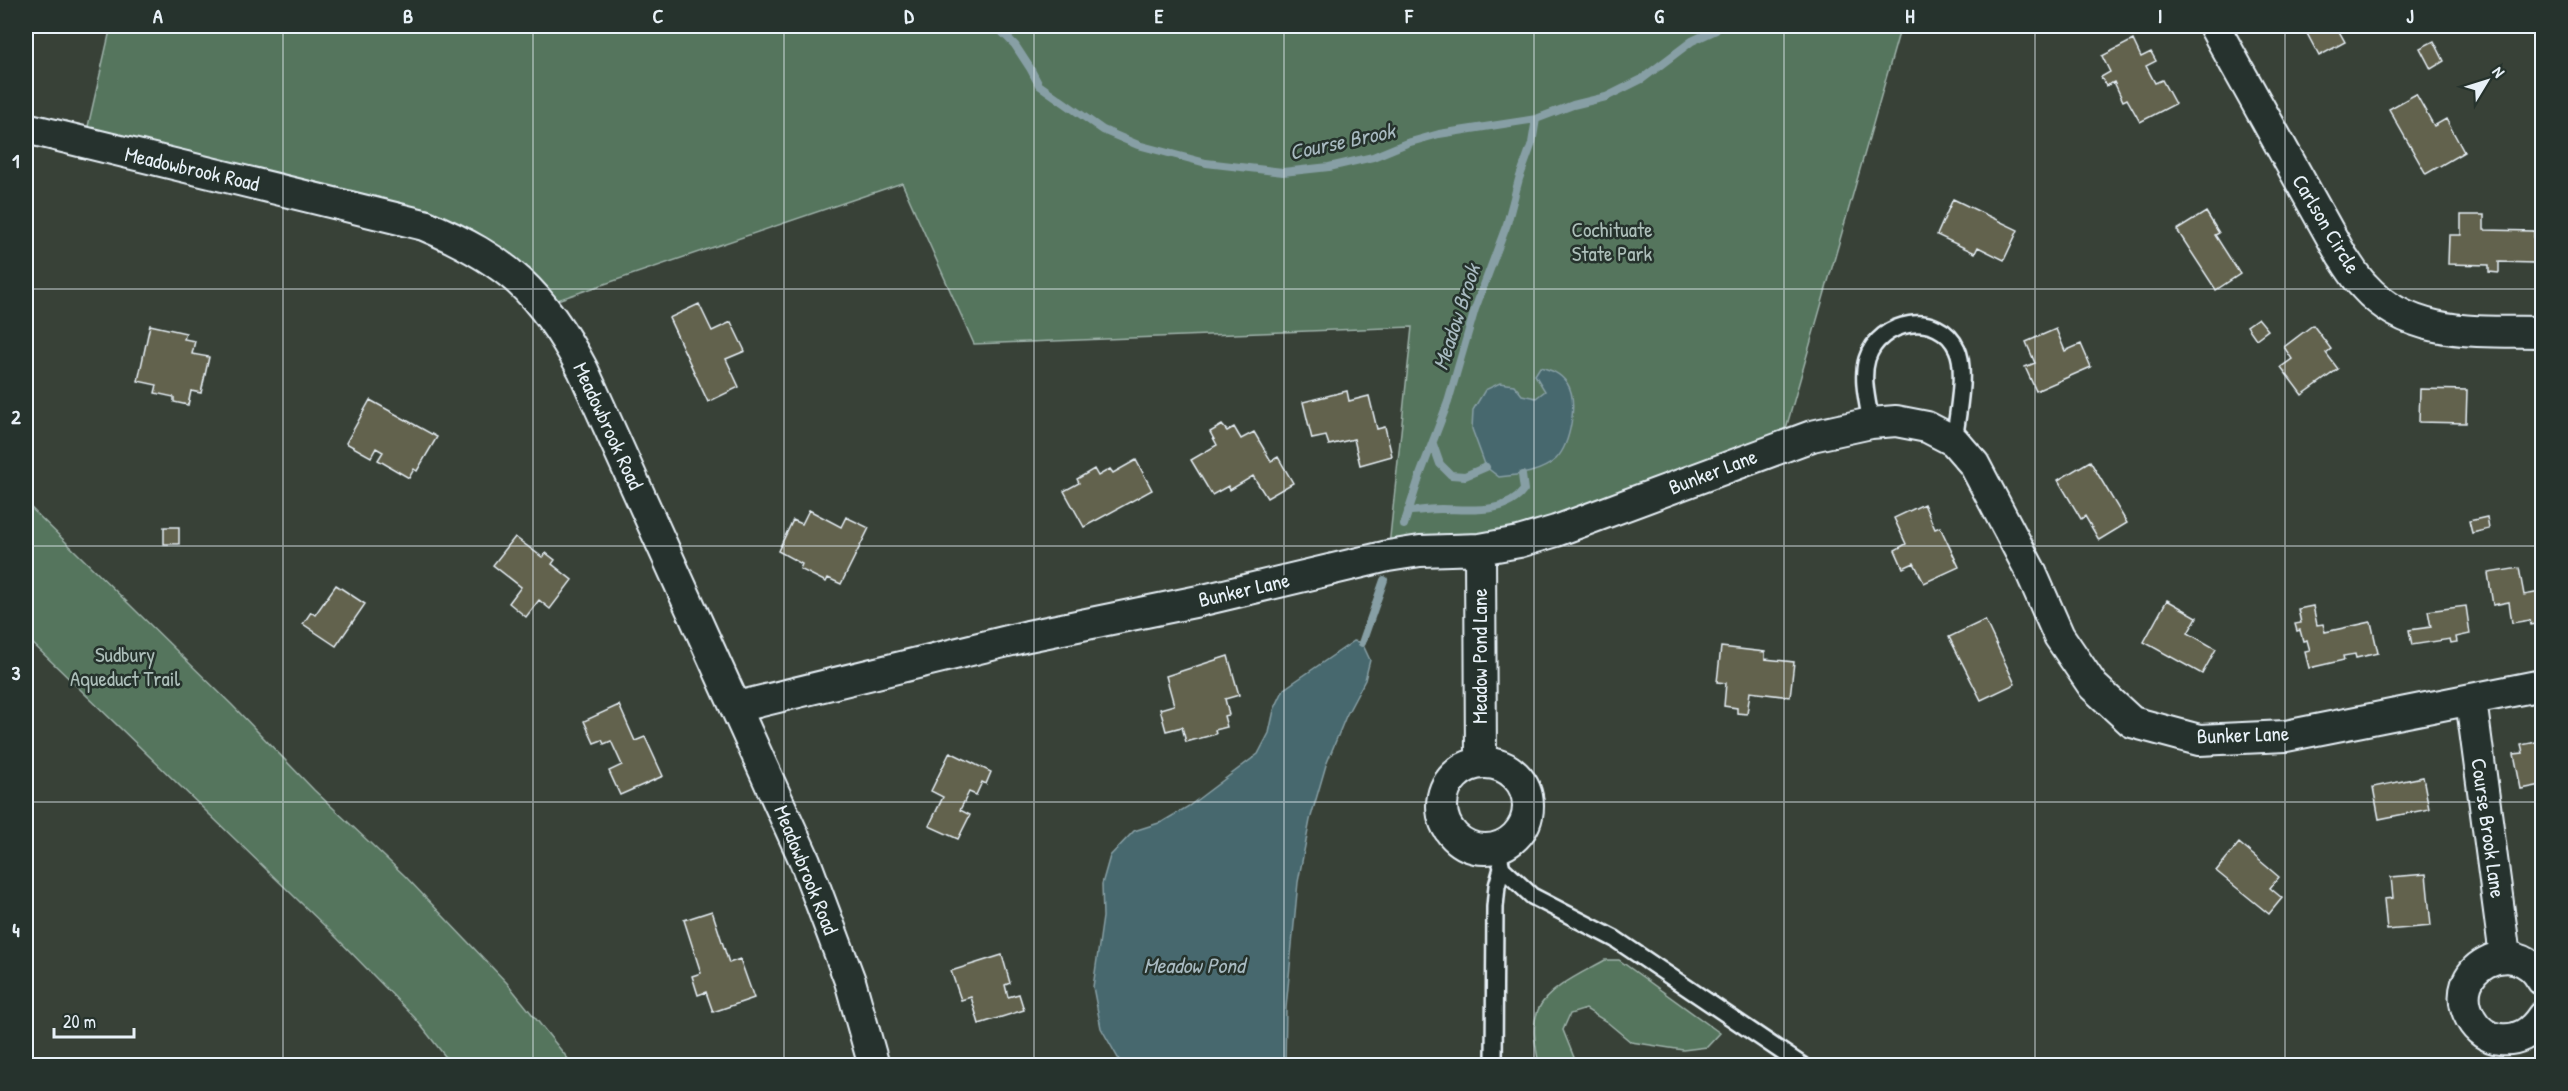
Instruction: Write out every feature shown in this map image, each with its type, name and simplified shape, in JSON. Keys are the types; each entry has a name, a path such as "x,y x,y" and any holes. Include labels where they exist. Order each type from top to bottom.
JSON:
{"street":[{"name":"Carlson Circle","path":"2214,26 2342,256 2364,287 2390,309 2419,323 2455,331 2542,332"},
{"name":"Meadowbrook Road","path":"26,128 424,225 490,257 519,279 543,305 565,335 583,370 805,861 849,981 874,1065"},
{"name":"Bunker Lane","path":"737,707 1028,636 1199,601 1388,556 1420,551 1480,549 1520,542 1556,531 1812,435 1871,423 1896,421 1927,427 1954,441 1974,464 2030,570 2059,636 2092,686 2132,722 2199,740 2286,736 2542,685"},
{"name":"Meadow Pond Lane","path":"1480,549 1481,763"},
{"name":"Course Brook Lane","path":"2470,700 2505,956"},
{"path":"1496,764 1508,769 1520,780 1525,790 1529,807 1524,825 1500,858 1466,844 1452,834 1442,812 1445,791 1452,778 1472,765 1496,764"},
{"path":"2542,980 2532,966 2521,960 2505,956 2488,960 2478,966 2471,975 2465,987 2464,1002 2474,1025 2484,1034 2507,1040 2528,1033 2542,1017"}],"lane":[{"path":"1871,423 1864,372 1868,356 1889,330 1907,323 1928,325 1947,336 1957,349 1960,365 1954,441"},
{"path":"1494,1065 1496,907 1500,858"},
{"path":"1500,858 1532,896 1615,939 1803,1065"}],"green space":[{"name":"Cochituate State Park","path":"111,26 1901,26 1781,446 1556,531 1388,556 1412,327 974,344 902,183 543,305 490,257 84,144"},
{"name":"Sudbury Aqueduct Trail","path":"26,503 232,705 314,790 405,876 507,983 573,1065 452,1065 415,1018 330,931 26,637"},
{"path":"1605,960 1619,960 1720,1033 1707,1047 1683,1050 1631,1042 1607,1022 1586,1009 1570,1014 1563,1030 1577,1065 1539,1065 1535,1023 1538,1010 1543,1002 1558,987"}],"water":[{"path":"1540,367 1561,377 1571,391 1572,411 1569,434 1561,452 1550,464 1529,472 1499,477 1486,467 1472,429 1473,410 1485,390 1500,383 1514,385 1522,395 1536,398 1545,391 1535,375"},
{"name":"Meadow Pond","path":"1354,641 1362,643 1370,660 1365,680 1346,716 1326,765 1310,820 1298,882 1286,1008 1285,1065 1122,1065 1101,1028 1093,987 1103,917 1102,884 1110,856 1134,831 1162,822 1189,806 1258,754 1269,733 1274,710 1284,689"}],"building":[{"path":"2303,26 2336,26 2345,42 2319,56"},
{"path":"2526,26 2542,26 2542,39 2538,42"},
{"path":"2133,40 2141,57 2151,52 2156,61 2146,66 2155,83 2162,80 2175,104 2140,122 2127,99 2123,101 2114,82 2106,86 2101,77 2110,72 2102,56"},
{"path":"2434,41 2444,61 2431,69 2420,48"},
{"path":"2416,94 2434,126 2446,119 2464,152 2426,174 2389,109"},
{"path":"1953,199 2018,230 2004,260 1978,247 1975,253 1937,235"},
{"path":"2206,212 2219,233 2215,235 2240,274 2216,290 2177,230"},
{"path":"2461,215 2484,215 2484,230 2534,231 2534,263 2499,262 2499,273 2489,272 2489,265 2448,264 2449,235 2461,235"},
{"path":"699,304 712,331 731,322 745,351 726,359 739,387 708,402 669,318"},
{"path":"2258,318 2268,330 2256,339 2247,326"},
{"path":"150,325 186,333 184,339 195,341 192,354 209,357 201,393 191,391 188,405 174,402 174,397 155,393 157,385 138,381"},
{"path":"2313,325 2331,349 2326,353 2338,369 2302,395 2281,367 2292,359 2284,347"},
{"path":"2056,329 2065,351 2081,344 2091,367 2036,391 2025,367 2035,363 2026,342"},
{"path":"2420,389 2467,390 2466,423 2419,422"},
{"path":"1347,391 1349,401 1369,396 1377,429 1385,427 1392,456 1360,465 1354,439 1329,445 1326,436 1312,439 1303,402"},
{"path":"370,400 437,437 417,471 414,469 409,478 378,460 383,452 376,448 371,457 346,443"},
{"path":"1222,425 1227,431 1234,427 1241,439 1254,432 1271,461 1278,457 1293,483 1267,498 1253,476 1230,490 1228,486 1212,495 1191,460 1217,445 1210,432"},
{"path":"1136,460 1152,490 1084,527 1064,491 1079,483 1077,479 1094,469 1098,476 1110,469 1113,473"},
{"path":"2090,461 2127,523 2099,540 2085,516 2081,519 2058,480"},
{"path":"1924,504 1935,529 1940,527 1959,567 1924,583 1914,563 1903,568 1895,550 1906,544 1894,518"},
{"path":"809,510 841,527 846,517 869,528 841,584 828,578 826,582 800,569 802,564 778,551 793,520 802,524"},
{"path":"2487,517 2489,529 2472,533 2469,521"},
{"path":"164,527 179,527 179,544 164,544"},
{"path":"515,537 542,557 546,553 555,560 552,564 572,580 550,609 539,600 526,617 509,603 521,587 493,565"},
{"path":"2519,568 2524,595 2541,592 2539,578 2542,577 2542,623 2531,625 2530,620 2512,623 2509,602 2493,605 2488,573"},
{"path":"336,585 365,604 336,646 303,624 311,612 315,615"},
{"path":"2167,600 2197,617 2188,633 2216,649 2202,674 2144,642"},
{"path":"2313,606 2317,625 2323,624 2325,632 2371,622 2378,653 2356,658 2355,654 2343,656 2344,660 2309,668 2305,652 2310,651 2307,640 2303,641 2300,630 2297,631 2295,624 2301,623 2298,609"},
{"path":"2466,606 2470,634 2456,637 2457,642 2451,643 2450,639 2412,645 2409,630 2431,627 2428,611"},
{"path":"1985,620 2015,684 1981,700 1949,637"},
{"path":"1721,647 1765,652 1765,659 1794,662 1790,697 1750,692 1747,714 1737,713 1737,708 1724,706 1726,683 1717,682"},
{"path":"1228,656 1239,695 1225,699 1229,715 1224,716 1227,727 1215,730 1216,734 1186,742 1182,727 1166,731 1160,709 1174,705 1166,676"},
{"path":"619,705 635,741 645,737 663,776 620,795 609,771 622,765 611,741 604,744 602,740 594,743 584,721"},
{"path":"2542,741 2542,785 2521,789 2514,754 2523,753 2521,745"},
{"path":"950,752 991,772 986,784 982,782 976,795 969,792 960,810 970,815 958,839 929,826 943,797 931,791"},
{"path":"2423,777 2429,809 2379,819 2373,787"},
{"path":"2239,843 2279,877 2270,888 2282,898 2269,914 2216,871"},
{"path":"2426,874 2431,926 2387,930 2384,899 2393,898 2391,877"},
{"path":"712,911 729,963 740,959 754,998 713,1012 706,992 698,995 692,976 701,973 684,920"},
{"path":"1002,955 1010,983 1005,985 1008,997 1019,994 1024,1010 979,1024 971,997 961,1000 951,971"}],"waterway":[{"name":"Course Brook","path":"996,26 1015,45 1039,85 1103,130 1138,145 1206,163 1283,172 1329,167 1373,157 1407,143 1439,134 1536,119 1573,105 1606,97 1642,79 1692,41 1720,26"},
{"name":"Meadow Brook","path":"1404,525 1448,402 1475,309 1507,224 1519,179 1532,143 1536,119"},
{"path":"1433,444 1440,464 1451,475 1465,476 1486,467"},
{"path":"1408,511 1474,510 1507,504 1524,490 1522,475"},
{"name":"Meadow Brook","path":"1362,643 1384,580"}]}
